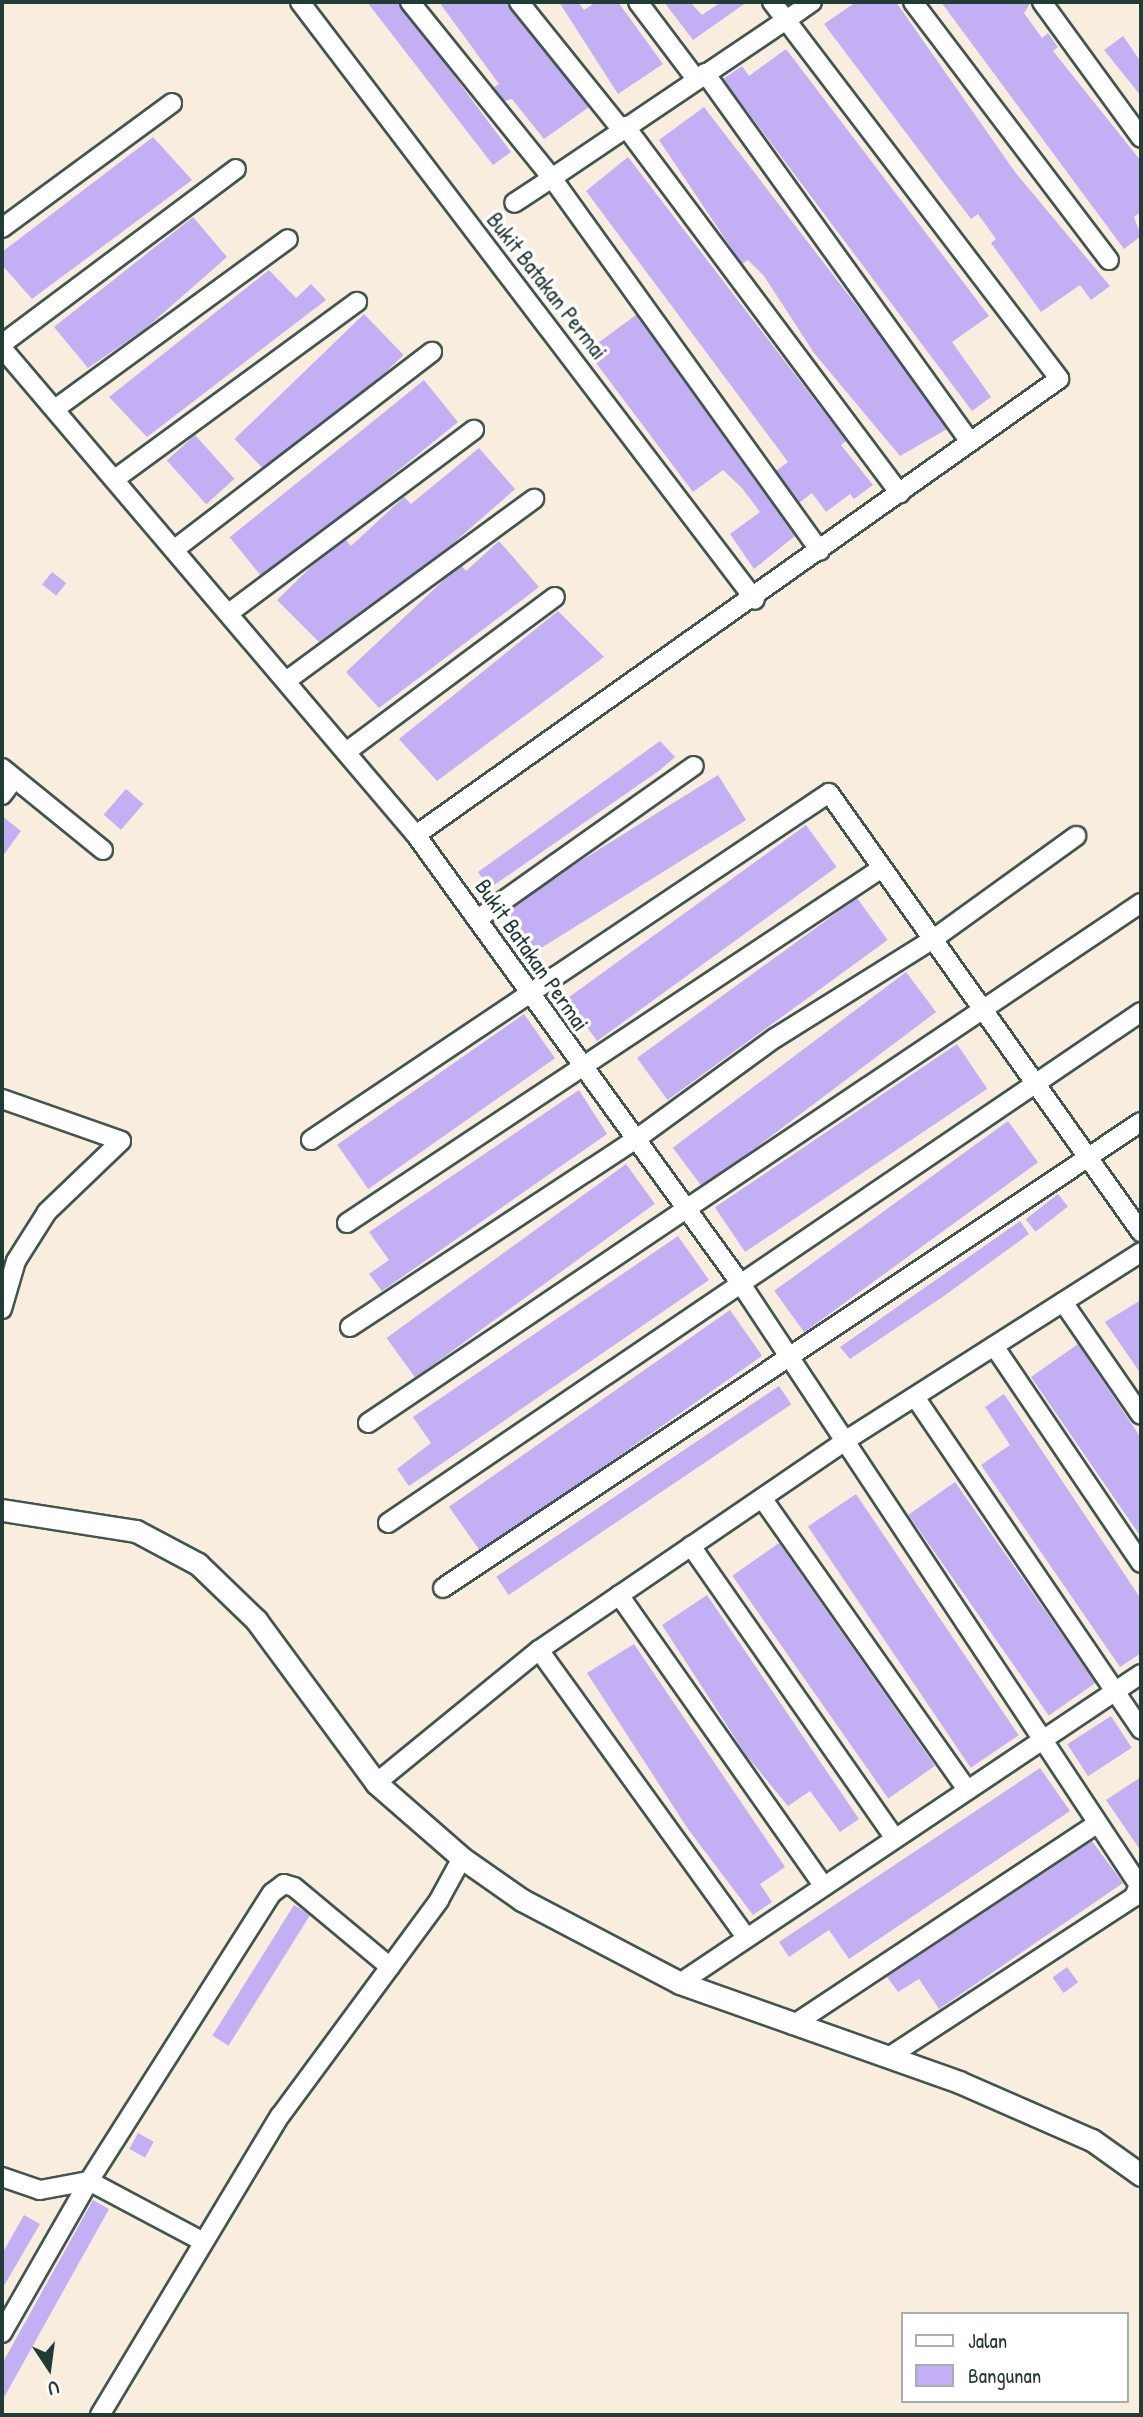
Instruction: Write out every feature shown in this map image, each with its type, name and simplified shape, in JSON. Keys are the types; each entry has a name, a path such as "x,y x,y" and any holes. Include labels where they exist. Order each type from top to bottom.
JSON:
{"street":[{"name":"Bukit Batakan Permai","path":"300,2 755,600"},
{"path":"410,2 552,178 820,551"},
{"path":"519,2 623,127 900,494"},
{"path":"638,2 701,76 969,441"},
{"path":"416,835 755,600 969,441 1059,379 772,2"},
{"path":"514,203 812,2"},
{"path":"913,2 1109,260"},
{"path":"1042,2 1141,138"},
{"path":"2,228 172,103"},
{"path":"2,346 236,169"},
{"path":"55,410 288,239"},
{"path":"115,479 357,302"},
{"name":"Bukit Batakan Permai","path":"2,346 416,835 479,918 528,994 741,1284 843,1443 1139,1885 1133,1897 892,2055"},
{"path":"175,549 432,352"},
{"path":"229,613 474,430"},
{"path":"286,681 534,499"},
{"path":"346,752 555,597"},
{"path":"479,918 694,766"},
{"path":"2,795 8,774 103,850"},
{"path":"311,1140 829,793 1087,1160 1141,1232"},
{"path":"351,1327 635,1140 775,1038 932,940 1076,836"},
{"path":"347,1223 882,868"},
{"path":"368,1423 1141,903"},
{"path":"388,1523 1141,1012"},
{"path":"2,1099 121,1141 47,1212 16,1261 2,1309"},
{"path":"443,1588 790,1360 1141,1122"},
{"path":"376,1783 539,1650 843,1443 1141,1252"},
{"path":"1063,1302 1141,1415"},
{"path":"994,1346 1141,1563"},
{"path":"915,1396 1141,1730"},
{"path":"762,1498 966,1788"},
{"path":"2,1510 136,1531 198,1564 256,1620 376,1783 462,1858 522,1900 680,1983 793,2025 892,2055 1092,2140 1141,2175"},
{"path":"691,1546 894,1837"},
{"path":"619,1595 823,1885"},
{"path":"539,1650 746,1937"},
{"path":"680,1983 1040,1738 1141,1674"},
{"path":"793,2025 1097,1824"},
{"path":"100,2415 202,2241 280,2116 390,1967 462,1858"},
{"path":"2,2333 89,2181 284,1884 390,1967"},
{"path":"2,2177 40,2190 89,2181 202,2241"}],"building":[{"path":"367,2 399,2 511,152 493,165"},
{"path":"439,2 507,2 589,107 544,139 512,99 504,101 494,87 499,84"},
{"path":"559,2 578,2 584,10 596,2 618,2 663,64 618,94"},
{"path":"664,2 690,2 702,15 721,2 747,2 693,40"},
{"path":"856,2 896,2 1015,172 1110,286 1091,300 1080,285 1041,312 991,243 996,239 978,214 971,219 824,24"},
{"path":"941,2 1031,2 1024,13 1042,38 1048,33 1058,47 1053,51 1141,161 1141,212 1134,217 1141,236 1124,249"},
{"path":"1123,36 1141,62 1141,96 1104,50"},
{"path":"786,49 989,316 952,342 991,397 972,411 723,79 742,66 749,76"},
{"path":"704,107 870,323 947,429 900,456 814,353 764,276 748,260 742,264 659,140"},
{"path":"153,137 192,180 32,299 2,265 2,252"},
{"path":"628,157 846,441 841,445 873,485 854,499 850,494 826,512 812,493 799,503 776,471 788,462 586,191"},
{"path":"193,217 227,257 145,329 88,368 54,327"},
{"path":"269,270 296,298 311,284 326,300 147,437 109,397"},
{"path":"364,314 404,355 274,480 235,439"},
{"path":"636,315 795,536 754,569 730,534 760,512 742,488 723,470 693,492 587,351"},
{"path":"424,380 458,422 264,579 230,537"},
{"path":"195,435 234,479 206,504 167,460"},
{"path":"479,448 515,489 449,547 319,642 277,600 313,565 346,540 351,546 404,497 411,504"},
{"path":"499,541 539,587 379,708 346,672 446,578 462,566 466,571"},
{"path":"52,572 66,583 56,596 42,585"},
{"path":"558,611 604,657 437,781 399,739"},
{"path":"660,741 675,757 660,770 490,888 478,872"},
{"path":"718,775 746,820 531,955 503,910"},
{"path":"126,789 143,804 121,830 104,815"},
{"path":"2,816 21,831 2,857"},
{"path":"806,825 837,867 597,1041 567,999"},
{"path":"857,898 888,940 668,1100 637,1058"},
{"path":"906,972 936,1012 703,1188 673,1148"},
{"path":"524,1014 555,1058 368,1189 337,1145"},
{"path":"957,1044 987,1089 745,1252 715,1207"},
{"path":"579,1090 607,1134 382,1291 369,1274 389,1260 369,1232"},
{"path":"1008,1121 1038,1162 804,1332 774,1291"},
{"path":"626,1164 655,1204 415,1378 387,1338"},
{"path":"1058,1194 1068,1207 1036,1232 1026,1219"},
{"path":"1020,1221 1029,1234 944,1296 850,1359 840,1347"},
{"path":"678,1236 709,1280 409,1486 397,1469 431,1443 413,1417"},
{"path":"1141,1300 1141,1374 1105,1322"},
{"path":"730,1310 762,1356 481,1553 449,1507"},
{"path":"1078,1344 1141,1438 1141,1537 1031,1377"},
{"path":"779,1386 791,1404 509,1595 496,1577"},
{"path":"1004,1394 1141,1599 1141,1653 1120,1667 981,1465 1010,1445 985,1407"},
{"path":"955,1482 1096,1683 1049,1715 908,1515"},
{"path":"856,1494 1019,1735 971,1768 808,1526"},
{"path":"779,1543 935,1766 888,1799 732,1576"},
{"path":"707,1595 859,1819 840,1832 810,1791 788,1806 746,1755 662,1625"},
{"path":"634,1644 785,1867 760,1884 772,1902 753,1915 688,1829 587,1673"},
{"path":"1111,1716 1132,1748 1088,1776 1067,1744"},
{"path":"1040,1768 1070,1811 849,1959 829,1930 789,1957 779,1942"},
{"path":"1141,1777 1141,1851 1106,1800"},
{"path":"1092,1841 1123,1883 939,2009 919,1979 898,1992 887,1977"},
{"path":"294,1905 310,1915 229,2046 212,2036"},
{"path":"1067,1967 1078,1982 1064,1993 1052,1978"},
{"path":"138,2133 154,2142 145,2157 129,2149"},
{"path":"93,2200 109,2209 2,2401 2,2364"},
{"path":"24,2215 40,2224 2,2289 2,2254"}]}
